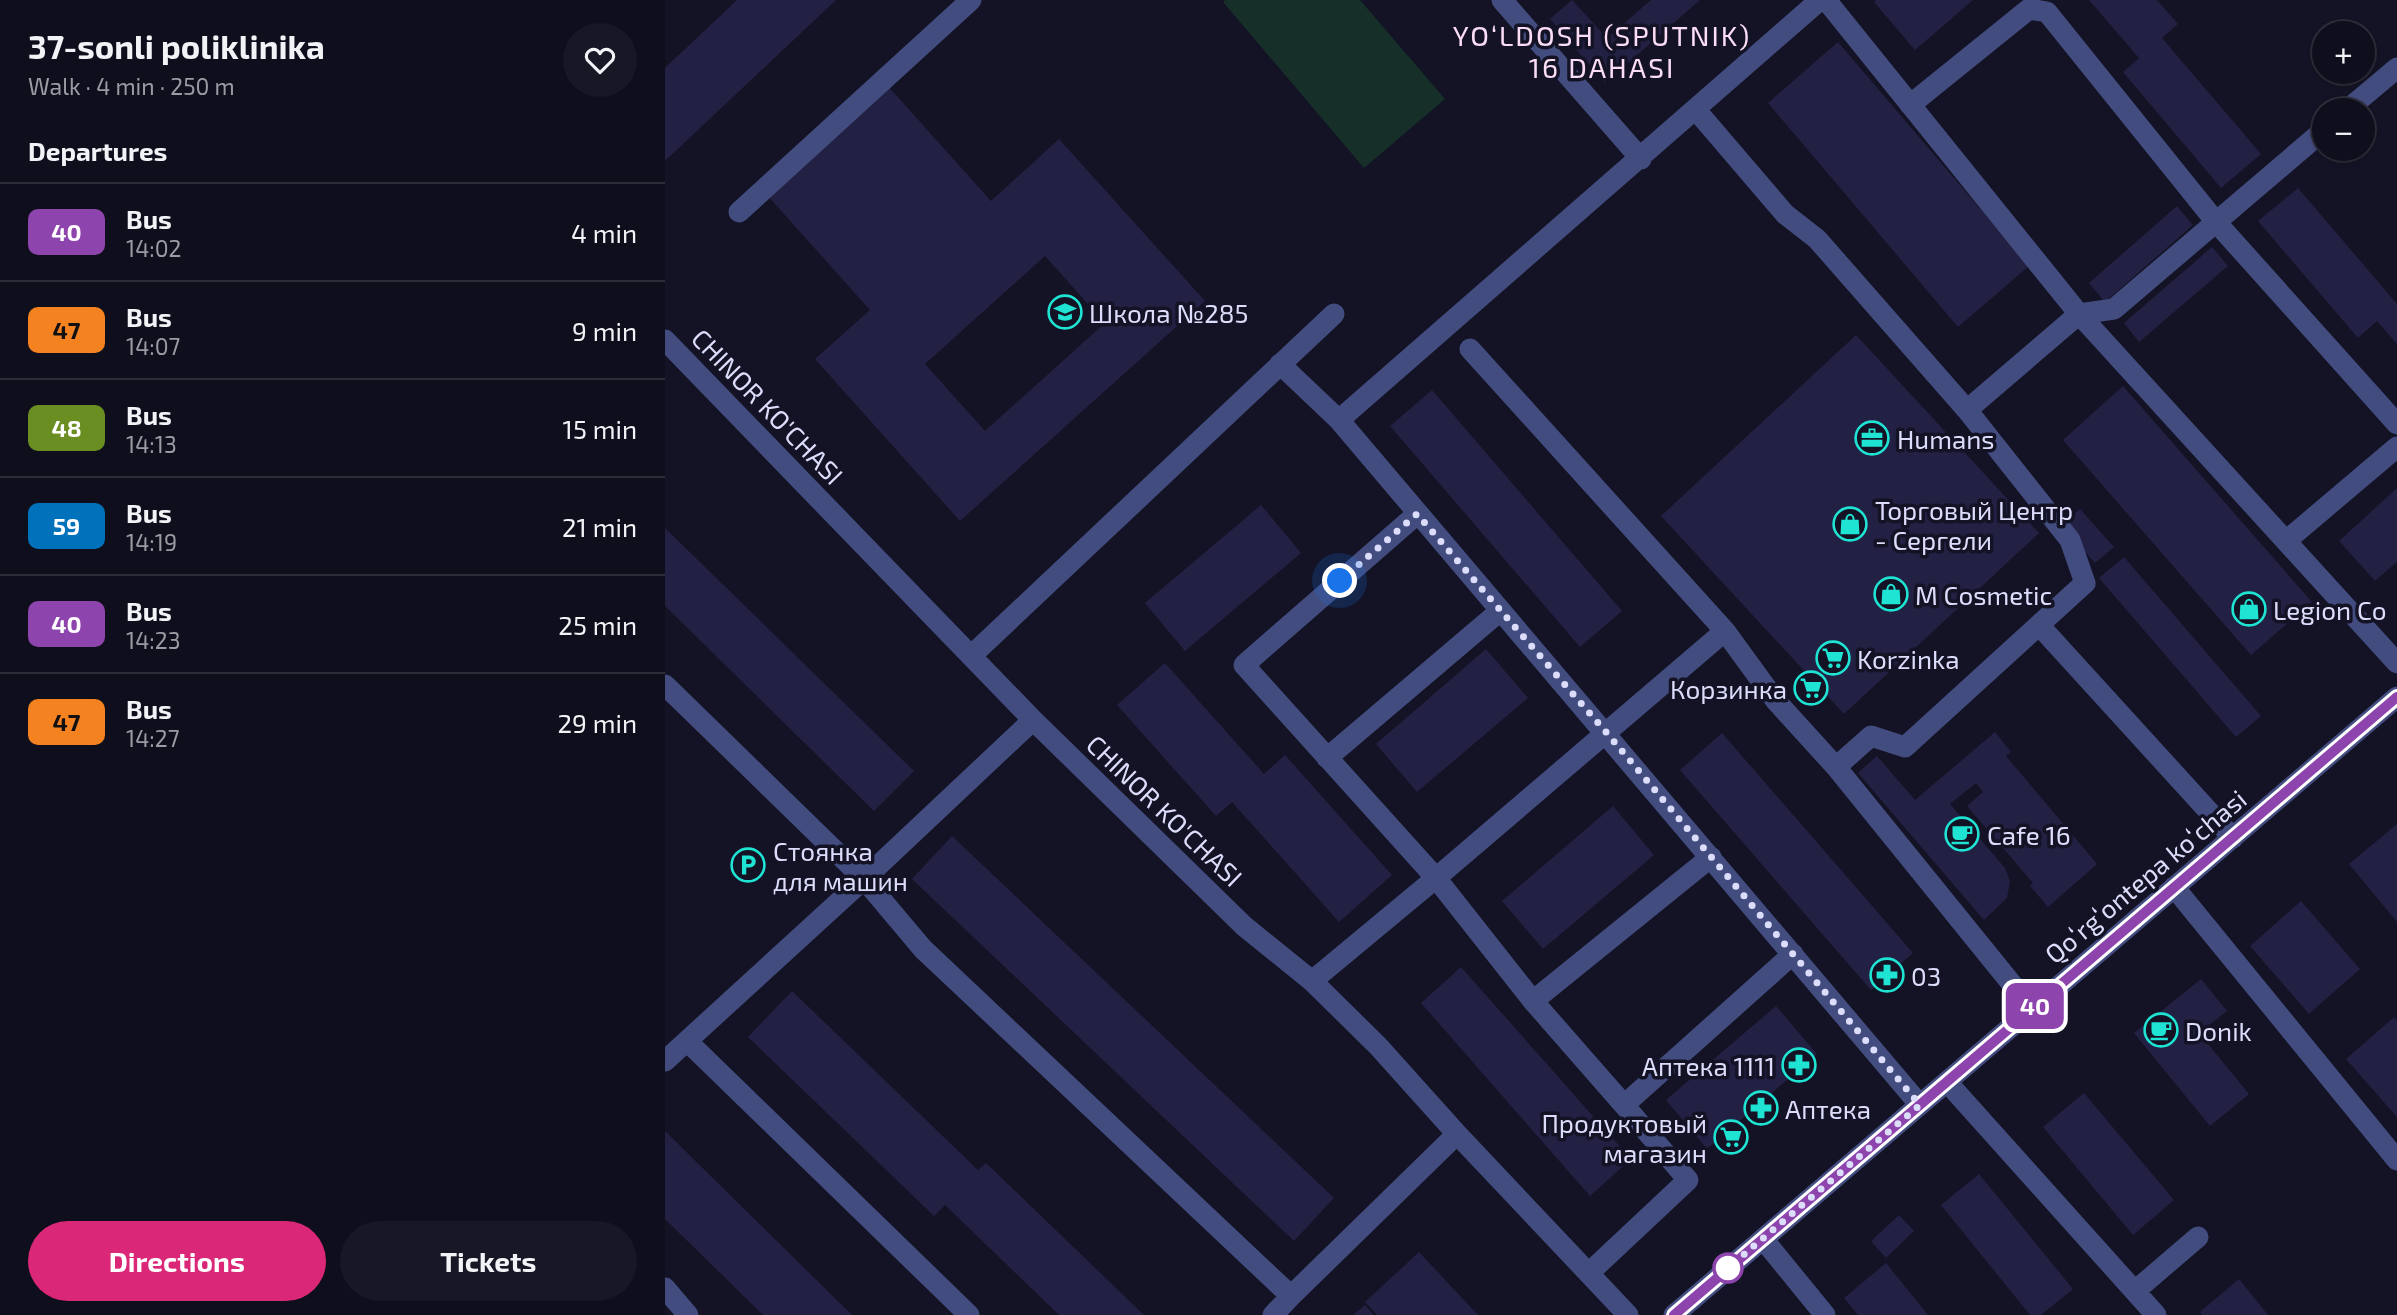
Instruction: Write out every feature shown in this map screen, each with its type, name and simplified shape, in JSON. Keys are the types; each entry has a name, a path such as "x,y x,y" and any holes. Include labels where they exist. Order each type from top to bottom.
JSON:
{"street":[{"path":"739,212 971,0"},
{"path":"1502,0 1641,159"},
{"path":"1339,421 1820,0"},
{"path":"1826,0 2079,314 2397,663"},
{"path":"1910,105 2029,9 2047,12 2216,222 2397,424"},
{"path":"2361,98 2397,68"},
{"path":"1696,110 1785,214 1817,239 1967,410 2070,540 2085,583 1905,747 1871,736 1836,767"},
{"path":"1967,410 2079,314 2114,309 2312,140"},
{"path":"971,656 1334,314"},
{"name":"CHINOR KO'CHASI","path":"665,341 1033,720 1244,926 1312,981 1378,1046 1628,1315"},
{"path":"1470,349 1725,631 1776,701 1836,767 2032,1009"},
{"path":"1280,364 1339,421 1606,732 1920,1105"},
{"path":"2285,541 2397,447"},
{"path":"1417,514 1244,665 1436,878 1533,1001 1688,1180 1589,1273"},
{"path":"1327,758 1500,611"},
{"path":"2039,625 2233,838"},
{"path":"1312,981 1725,631"},
{"path":"665,685 864,879 923,949 1291,1296"},
{"name":"Qoʻrgʻontepa koʻchasi","path":"1674,1315 2397,698"},
{"path":"665,1061 1033,720"},
{"path":"1533,1001 1711,857"},
{"path":"2175,887 2397,1160"},
{"path":"1624,1105 1793,954"},
{"path":"688,1042 969,1315"},
{"path":"1947,1082 2156,1315"},
{"path":"1273,1315 1457,1134"},
{"path":"2135,1291 2198,1237"},
{"path":"1763,1239 1825,1315"},
{"path":"665,1288 688,1315"}],"green space":[{"path":"1360,0 1445,99 1364,168 1223,2"}],"building":[{"path":"737,0 836,0 665,161 665,68"},
{"path":"1572,0 1607,38 1651,0 1700,0 1605,83 1550,19"},
{"path":"1973,0 1915,50 1874,2"},
{"path":"2089,0 2157,0 2178,24 2162,38 2261,154 2221,188 2123,72 2139,58"},
{"path":"1838,42 2029,266 1958,327 1768,103"},
{"path":"887,85 991,201 1059,139 1205,301 960,521 815,359 870,310 766,194","holes":["1045,256 1105,323 985,431 925,364"]},
{"path":"2298,188 2397,304 2397,344 2377,321 2358,338 2258,221"},
{"path":"2177,206 2193,225 2105,302 2089,283"},
{"path":"2212,247 2228,266 2139,342 2124,323"},
{"name":"Торговый Центр - Сергели","path":"1856,335 2039,533 1844,714 1661,516"},
{"path":"2123,386 2312,602 2251,655 2063,440"},
{"path":"1432,390 1622,611 1580,647 1390,426"},
{"path":"2397,488 2397,562 2375,581 2339,541"},
{"path":"1261,505 1301,553 1185,651 1145,603"},
{"path":"2080,509 2114,547 2095,563 2062,525"},
{"path":"665,528 914,771 874,811 665,606"},
{"path":"2124,557 2261,716 2236,737 2099,578"},
{"path":"1486,649 1528,698 1417,792 1376,744"},
{"path":"1165,663 1264,774 1285,755 1392,875 1339,922 1232,802 1216,816 1117,705"},
{"path":"1995,732 2011,752 2006,756 2097,864 2048,907 2030,886 2033,883 1967,806 1983,792 1976,783 1950,804 2005,868 2010,881 2007,898 1984,920 1858,773 1877,756 1915,800"},
{"path":"1722,733 1913,953 1871,990 1680,770"},
{"path":"1613,806 1654,855 1543,949 1502,901"},
{"path":"2397,824 2397,922 2349,864"},
{"path":"952,836 1334,1198 1294,1241 912,879"},
{"path":"2301,901 2360,969 2309,1014 2250,946"},
{"path":"1461,967 1631,1159 1590,1196 1421,1003"},
{"path":"2201,979 2227,1011 2199,1033 2249,1094 2210,1126 2134,1033"},
{"path":"792,991 978,1170 986,1163 1144,1315 1059,1315 945,1205 934,1216 748,1037"},
{"path":"1776,1006 1817,1054 1707,1149 1666,1100"},
{"path":"2394,1017 2397,1021 2397,1117 2346,1059"},
{"path":"2084,1093 2174,1200 2133,1235 2043,1127"},
{"path":"665,1131 852,1315 763,1315 665,1219"},
{"path":"1979,1174 2073,1289 2041,1315 2030,1315 1941,1205"},
{"path":"1899,1215 1914,1231 1886,1258 1871,1241"},
{"path":"1419,1252 1478,1315 1377,1315 1365,1302"},
{"path":"1886,1263 1928,1315 1858,1315 1844,1298"},
{"path":"2239,1279 2268,1315 2202,1315 2200,1312"},
{"path":"1365,1305 1374,1315 1353,1315"}],"bus line":[{"name":"40","path":"1674,1315 2397,697"}],"place":[{"name":"Школа №285","path":"1065,312"},
{"name":"Humans","path":"1872,438"},
{"name":"Торговый Центр - Сергели","path":"1850,524"},
{"name":"M Cosmetic","path":"1891,594"},
{"name":"Legion Co","path":"2249,609"},
{"name":"Korzinka","path":"1833,658"},
{"name":"Корзинка","path":"1811,688"},
{"name":"Cafe 16","path":"1962,834"},
{"name":"Стоянка для машин","path":"748,865"},
{"name":"03","path":"1887,975"},
{"name":"Donik","path":"2161,1030"},
{"name":"Аптека 1111","path":"1799,1065"},
{"name":"Аптека","path":"1761,1108"},
{"name":"Продуктовый магазин","path":"1731,1137"}],"district":[{"name":"YO‘LDOSH (SPUTNIK) 16 DAHASI","path":"1602,51"}],"route":[{"path":"1340,581 1417,514 1606,732 1920,1105 1728,1268"}]}
